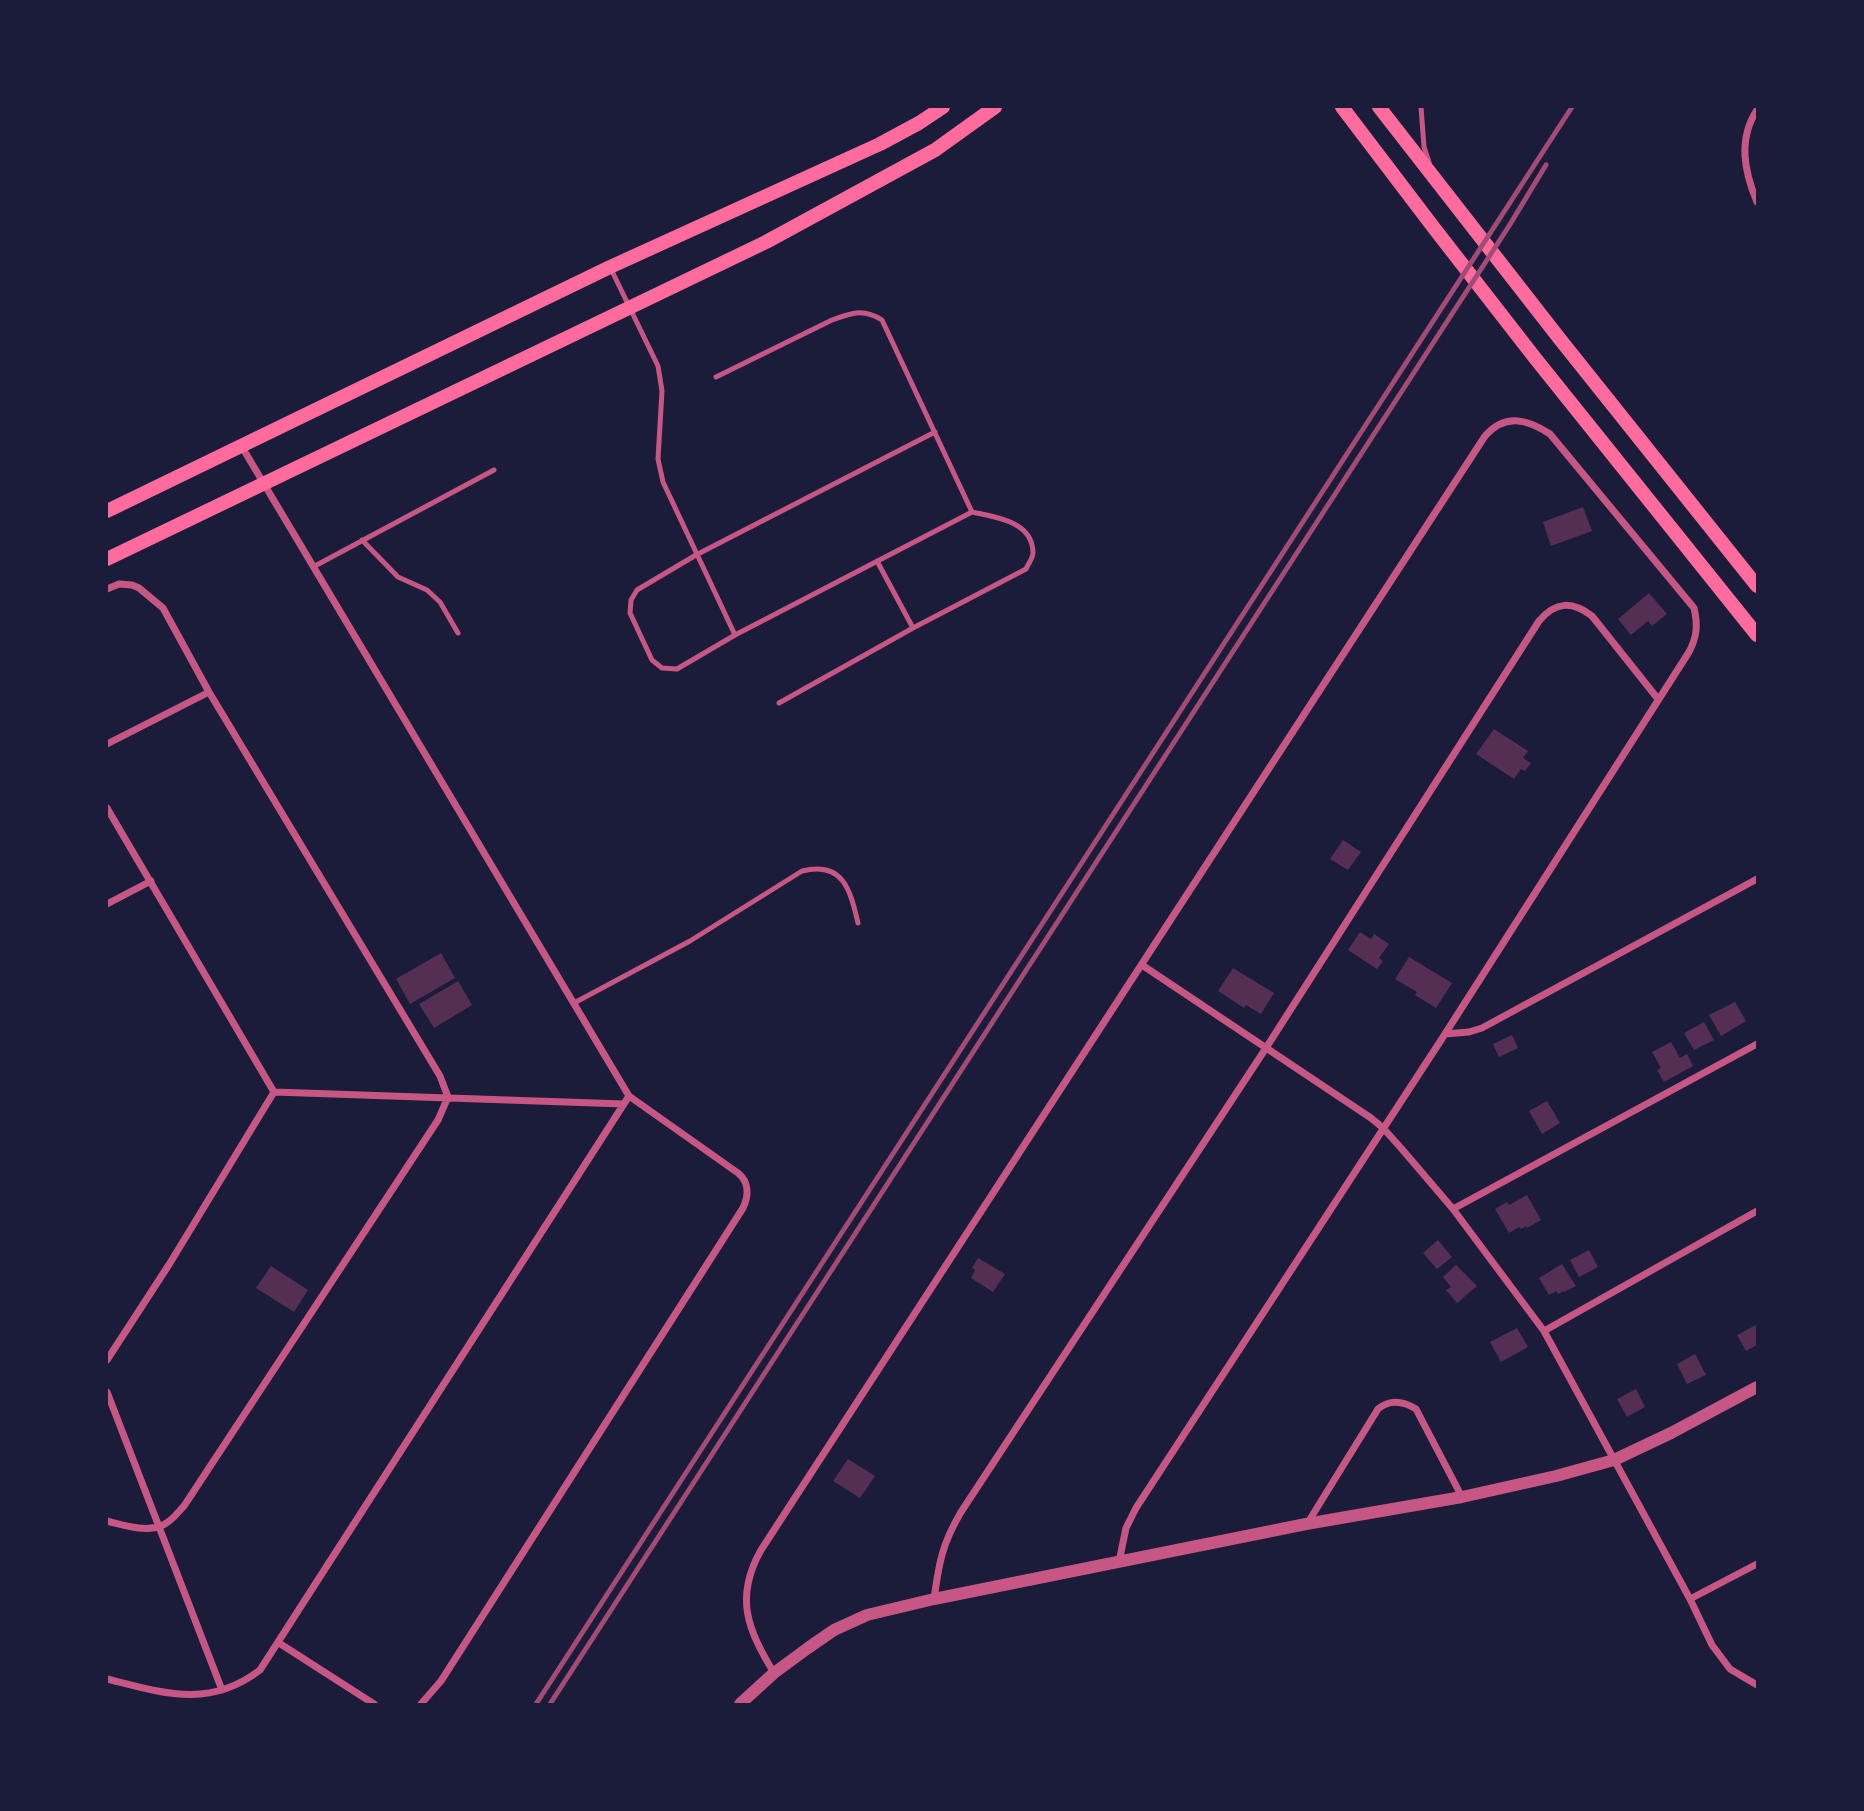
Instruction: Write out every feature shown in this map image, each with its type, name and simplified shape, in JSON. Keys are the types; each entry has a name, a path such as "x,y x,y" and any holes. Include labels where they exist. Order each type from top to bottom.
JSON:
{"main road":[{"path":"107,511 610,267 880,144 943,107"},
{"path":"107,559 766,242 935,150 995,107"},
{"path":"1342,107 1535,358 1757,635"},
{"path":"1379,107 1757,586"}],"street":[{"path":"1757,110 1751,120 1745,150 1748,178 1757,202"},
{"path":"774,1673 758,1646 750,1624 746,1598 751,1567 768,1538 1477,447 1492,428 1508,421 1518,420 1539,427 1550,434 1694,608 1697,628 1693,644 1445,1034 1136,1507 1126,1528 1119,1563"},
{"path":"242,447 629,1097 741,1176 747,1186 746,1201 441,1681 421,1704"},
{"path":"107,589 119,584 132,585 163,608 209,692 440,1076 448,1097 438,1120 184,1506 160,1527 137,1527 107,1521"},
{"path":"934,1599 942,1549 961,1512 1266,1048 1539,621 1553,608 1567,605 1580,607 1592,616 1658,699"},
{"path":"107,744 209,692"},
{"path":"107,808 274,1092"},
{"path":"1445,1034 1482,1028 1757,880"},
{"path":"107,904 151,881"},
{"path":"1142,965 1383,1128 1453,1209 1544,1331 1712,1644 1730,1669 1757,1685"},
{"path":"1453,1209 1757,1044"},
{"path":"274,1092 624,1104"},
{"path":"107,1360 170,1263 274,1092"},
{"path":"107,1679 178,1695 209,1694 246,1680 260,1670 629,1097"},
{"path":"1544,1331 1757,1210"},
{"path":"740,1704 774,1673 834,1630 867,1615 934,1599 1306,1524 1462,1497 1556,1476 1614,1460 1757,1387"},
{"path":"107,1392 222,1690"},
{"path":"1306,1524 1377,1409 1393,1402 1402,1402 1416,1409 1462,1497"},
{"path":"1690,1599 1757,1564"},
{"path":"279,1643 374,1704"}],"lane":[{"path":"1421,107 1424,147 1435,178"},
{"path":"610,267 658,366 662,391 658,459 663,482 735,635"},
{"path":"716,377 832,320 848,314 869,312 882,320 972,512"},
{"path":"779,703 1026,569 1033,554 1028,536 1010,520 972,512 735,635 677,669 662,668 652,660 630,613 631,600 638,590 696,555 934,432"},
{"path":"313,567 494,470"},
{"path":"362,540 398,578 428,590 440,602 458,633"},
{"path":"877,561 913,628"},
{"path":"574,1003 690,941 802,871 818,868 836,873 849,892 858,923"}],"building":[{"path":"1583,507 1592,531 1551,546 1543,522"},
{"path":"1649,593 1667,614 1652,626 1648,621 1631,635 1618,619"},
{"path":"1494,729 1528,751 1523,758 1531,763 1525,771 1521,769 1514,779 1476,754"},
{"path":"1343,840 1361,852 1348,870 1330,859"},
{"path":"1360,932 1371,939 1374,934 1389,944 1379,958 1383,961 1377,969 1348,950"},
{"path":"441,953 455,978 410,1004 396,979"},
{"path":"1409,957 1452,983 1436,1008 1395,979"},
{"path":"1233,968 1274,993 1261,1014 1246,1005 1244,1008 1218,991"},
{"path":"458,981 472,1005 434,1028 419,1004"},
{"path":"1735,1002 1746,1021 1721,1036 1709,1015"},
{"path":"1704,1022 1714,1040 1694,1050 1684,1033"},
{"path":"1512,1035 1518,1048 1499,1057 1493,1044"},
{"path":"1671,1042 1680,1058 1687,1054 1693,1066 1664,1082 1657,1070 1661,1068 1652,1052"},
{"path":"1547,1101 1560,1123 1542,1134 1529,1111"},
{"path":"1527,1195 1541,1220 1527,1228 1519,1227 1509,1233 1495,1209"},
{"path":"1438,1240 1452,1257 1437,1269 1423,1253"},
{"path":"1589,1250 1598,1267 1579,1277 1570,1260"},
{"path":"978,1258 1005,1274 993,1292 971,1278 975,1270 972,1268"},
{"path":"1562,1264 1576,1286 1549,1295 1539,1278"},
{"path":"1456,1265 1477,1286 1457,1303 1446,1290 1451,1287 1443,1277"},
{"path":"271,1266 308,1290 294,1312 256,1288"},
{"path":"1756,1325 1757,1345 1746,1351 1737,1335"},
{"path":"1517,1328 1528,1347 1501,1362 1490,1342"},
{"path":"1695,1354 1706,1375 1687,1384 1677,1364"},
{"path":"1636,1389 1645,1407 1627,1417 1617,1399"},
{"path":"848,1459 875,1476 860,1498 833,1481"}],"railway":[{"path":"536,1704 1572,107"},
{"path":"550,1704 1546,165"}]}
